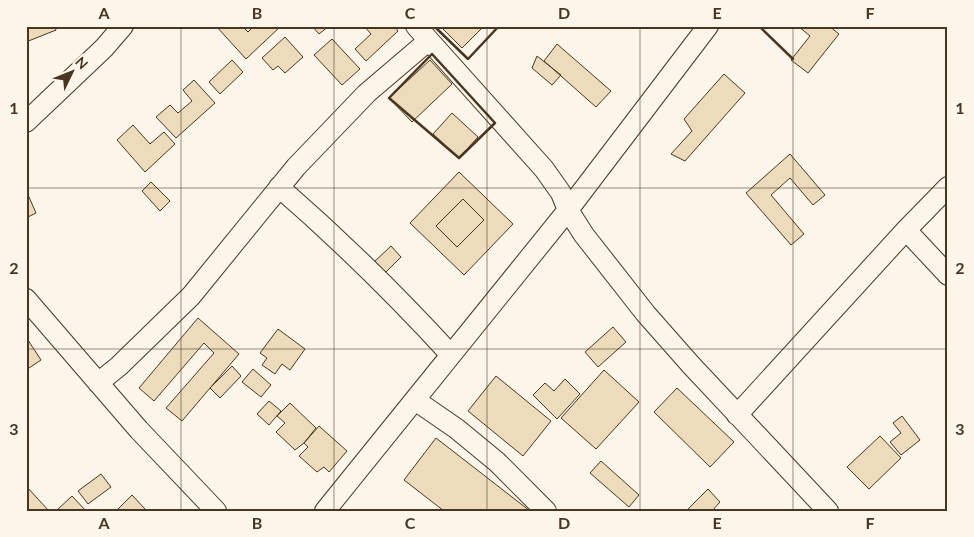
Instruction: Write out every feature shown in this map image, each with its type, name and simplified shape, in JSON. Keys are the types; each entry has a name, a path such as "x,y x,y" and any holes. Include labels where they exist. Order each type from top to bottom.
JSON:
{"street":[{"path":"104,26 104,48"},
{"path":"26,122 104,48 124,26"},
{"path":"325,511 568,210 708,26"},
{"path":"98,383 119,366 191,296 296,167 422,33 544,169 561,193 568,210 584,235 646,314 690,365 828,511"},
{"path":"279,187 338,240 451,355"},
{"path":"738,415 906,230 948,187"},
{"path":"906,230 948,275"},
{"path":"26,299 139,430 216,511"},
{"path":"416,400 457,429 497,462 546,511"}],"building":[{"path":"26,26 55,26 56,30 26,42"},
{"path":"216,26 242,26 248,32 254,26 281,26 246,59"},
{"path":"312,26 329,26 319,34"},
{"path":"364,26 394,26 398,31 366,61 355,49 371,34"},
{"path":"440,26 484,26 462,48"},
{"path":"798,26 829,26 839,34 808,73 791,60 810,36"},
{"path":"285,37 303,57 285,73 278,66 273,70 262,58"},
{"path":"332,39 360,69 342,85 314,55"},
{"path":"557,44 611,91 596,107 544,61"},
{"path":"537,56 561,75 552,85 532,68"},
{"path":"232,60 243,72 220,94 209,82"},
{"path":"430,60 452,84 412,122 389,98"},
{"path":"724,74 745,93 685,161 671,154 692,131 684,119"},
{"path":"194,80 215,103 176,138 156,117 170,105 178,113 192,101 183,90"},
{"path":"452,113 478,137 459,158 433,134"},
{"path":"133,125 150,144 164,132 175,144 145,172 117,140"},
{"path":"790,154 825,195 813,205 790,178 771,195 804,234 791,245 746,193"},
{"path":"459,172 513,224 464,275 410,223"},
{"path":"151,182 170,201 160,211 142,191"},
{"path":"26,190 36,213 26,218"},
{"path":"463,199 484,220 457,247 436,226"},
{"path":"391,246 401,257 385,273 374,262"},
{"path":"198,318 239,354 182,421 166,408 214,353 204,343 154,401 139,388"},
{"path":"613,327 626,342 598,367 585,352"},
{"path":"278,329 305,349 290,370 282,364 275,374 262,365 267,358 260,353"},
{"path":"26,337 41,360 26,370"},
{"path":"232,366 241,376 220,398 210,388"},
{"path":"253,369 271,385 261,397 242,382"},
{"path":"604,370 639,402 596,449 561,418"},
{"path":"496,376 551,421 523,456 468,411"},
{"path":"565,379 580,394 557,419 533,395 545,383 554,391"},
{"path":"677,388 734,442 710,467 654,412"},
{"path":"269,401 281,411 269,425 257,414"},
{"path":"290,403 316,428 304,443 295,450 276,432 285,423 277,416"},
{"path":"902,416 920,440 901,455 890,442 901,433 893,423"},
{"path":"319,426 347,451 329,472 324,467 317,472 299,456 308,447 304,443"},
{"path":"880,436 901,458 869,489 847,467"},
{"path":"436,438 530,511 444,511 404,480"},
{"path":"601,461 639,495 629,507 590,473"},
{"path":"101,474 111,487 88,504 78,491"},
{"path":"26,486 49,511 26,511"},
{"path":"708,489 720,502 712,511 686,511"},
{"path":"132,495 145,509 144,511 116,511"},
{"path":"72,496 86,511 56,511"}],"wall":[{"path":"434,26 468,59 499,26"},
{"path":"759,26 793,59"},
{"path":"432,54 495,123 459,158 389,98 432,54"}]}
